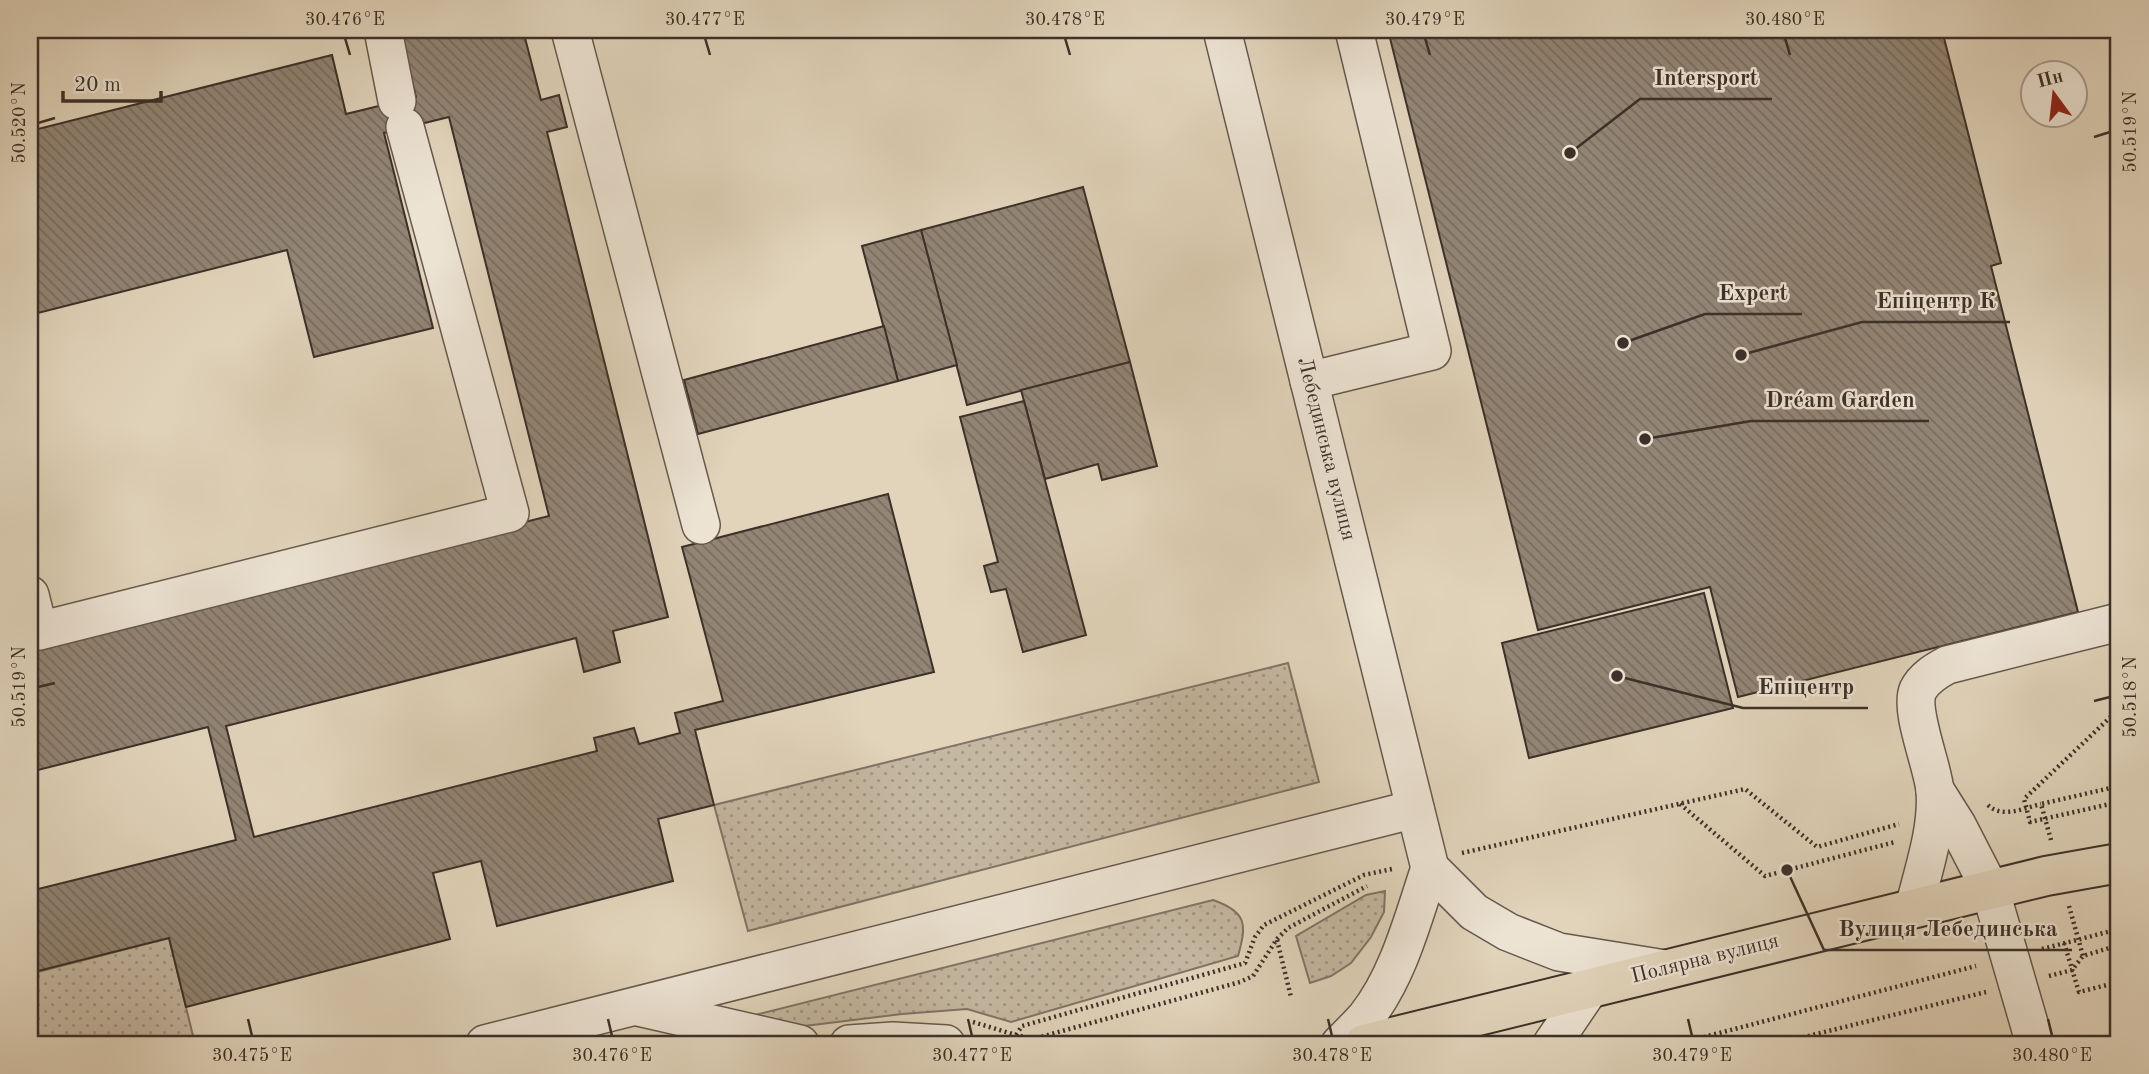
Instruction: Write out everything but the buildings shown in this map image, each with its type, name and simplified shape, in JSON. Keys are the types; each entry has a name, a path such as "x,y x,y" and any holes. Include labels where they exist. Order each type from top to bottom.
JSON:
{"main road":[{"name":"Полярна вулиця","path":"2046,876 2119,853"},
{"name":"Полярна вулиця","path":"1364,1044 1990,889 2119,863"}],"street":[{"path":"30,595 40,631 510,513 401,114 383,30"},
{"path":"570,30 701,525"},
{"name":"Лебединська вулиця","path":"1222,30 1429,865"},
{"path":"1309,381 1432,351 1354,30"},
{"path":"1914,908 1933,824 1935,790 1916,707 1918,690 1929,676 1947,665 2119,622"},
{"path":"1935,790 1958,825 1990,889 2035,1044"},
{"path":"485,1044 1415,809"},
{"path":"1340,1044 1367,1015 1389,979 1409,931 1429,865 1474,912 1508,932 1559,953 1665,969"},
{"path":"1552,1044 1590,988"},
{"path":"632,1006 800,1044"},
{"path":"849,1044 893,1041 946,1044"}],"path":[{"path":"2119,709 2024,799 2030,822 2119,802"},
{"path":"1010,1044 1022,1026 1245,963 1255,937 1264,925 1364,875 1429,865 1745,789 1817,847 1901,824 1902,808 1908,798 1935,790"},
{"path":"1984,801 1994,811 2016,811 2040,804"},
{"path":"1679,804 1765,876 1895,842"},
{"path":"1033,1039 1240,982 1253,976 1277,939 1288,928 1367,887"},
{"path":"1776,1044 2014,970 2064,943 2119,929"},
{"path":"1277,939 1291,996"},
{"path":"2064,943 2078,992 2119,982"},
{"path":"2072,970 2083,956 2119,945"},
{"path":"1676,1044 2014,970 2072,970"},
{"path":"2085,1044 2119,1035"}],"shaded area":[{"path":"1288,663 1319,782 748,931 714,805"},
{"path":"1385,891 1384,912 1371,937 1351,963 1331,976 1310,983 1296,936 1366,895"},
{"path":"1213,900 1233,909 1242,920 1243,935 1238,956 1011,1022 967,1009 772,1030 743,1018"},
{"path":"169,938 195,1044 30,1044 30,974"}],"place":[{"name":"Intersport","path":"1570,153"},
{"name":"Expert","path":"1623,343"},
{"name":"Епіцентр К","path":"1741,355"},
{"name":"Dréam Garden","path":"1645,439"},
{"name":"Епіцентр","path":"1617,676"},
{"name":"Вулиця Лебединська","path":"1787,870"}]}
